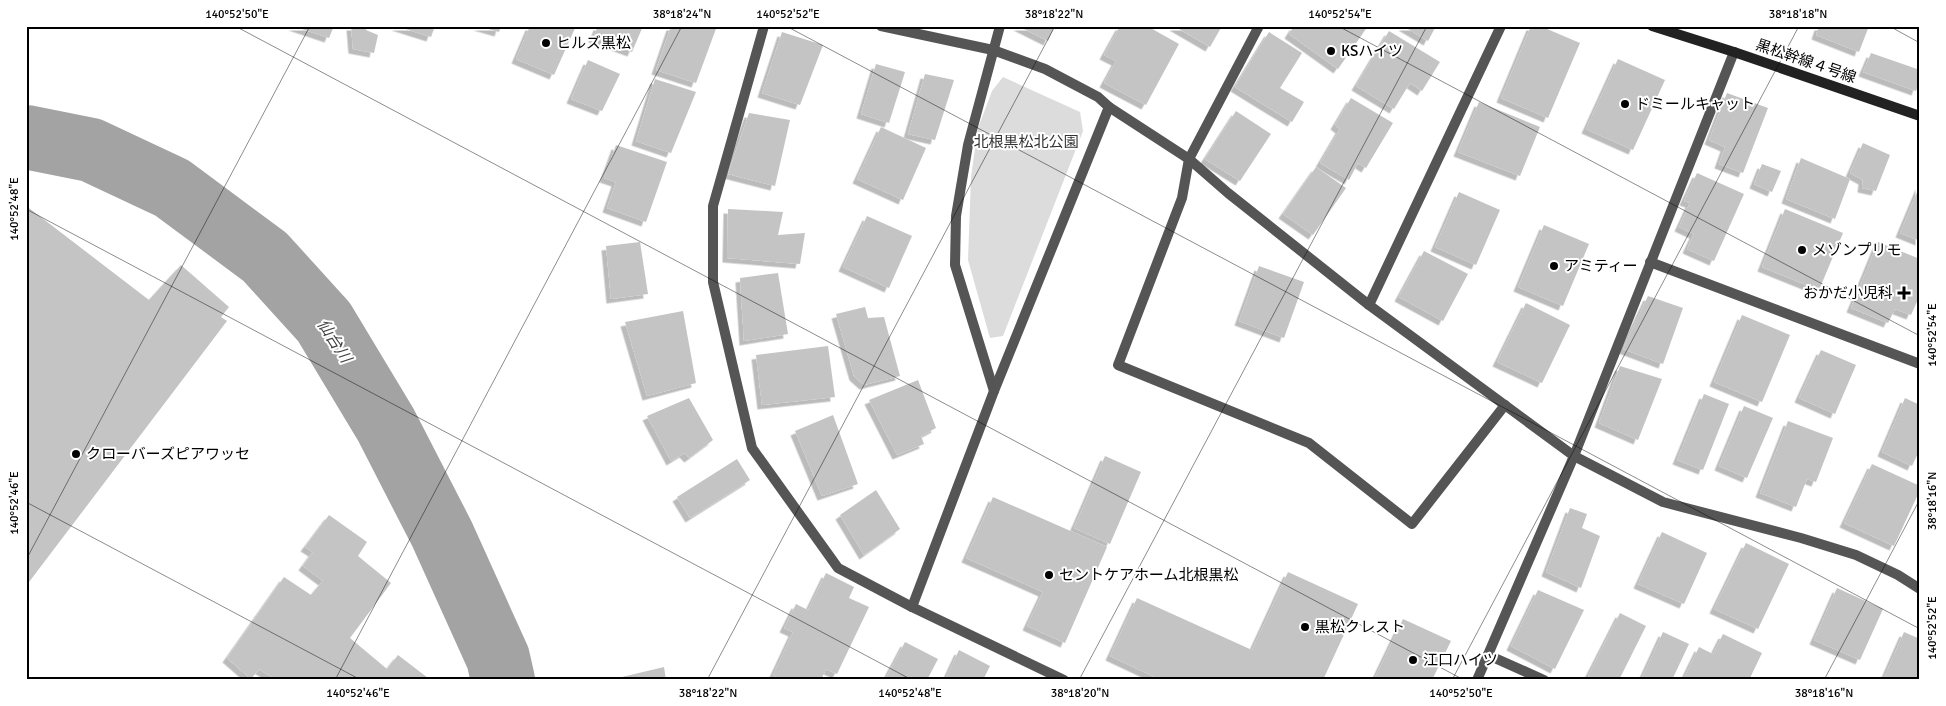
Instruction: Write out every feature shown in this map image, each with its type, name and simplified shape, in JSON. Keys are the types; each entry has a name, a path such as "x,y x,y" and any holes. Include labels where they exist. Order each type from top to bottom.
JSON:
{"street":[{"path":"764,26 713,206 713,282 752,448 838,568 912,607 1064,680"},
{"path":"881,26 993,50 1045,69 1098,97 1109,107 1189,159 1228,193 1370,305 1574,456 1663,502 1801,538 1856,555 1898,575 1920,589"},
{"path":"994,391 955,265 956,216 968,144 1000,26"},
{"path":"1259,26 1189,159 1182,198 1118,365 1308,444 1412,524 1505,405"},
{"path":"1370,305 1501,26"},
{"name":"黒松幹線４号線","path":"1652,26 1920,116"},
{"path":"1477,680 1574,456 1734,52"},
{"path":"912,607 994,391 1109,107"},
{"path":"1650,262 1920,364"},
{"path":"1488,655 1544,680"}],"green space":[{"name":"北根黒松北公園","path":"1003,77 1080,112 1083,131 1003,336 990,338 968,260 971,177 978,128 992,91"}],"building":[{"path":"293,26 334,26 329,38"},
{"path":"351,26 367,26 366,30 378,35 374,53 353,49"},
{"path":"396,26 435,26 431,37"},
{"path":"478,26 501,26 499,32"},
{"name":"ヒルズ黒松","path":"530,26 576,26 554,75 516,59"},
{"path":"598,26 643,26 632,52 593,38"},
{"path":"671,26 717,26 696,83 656,70"},
{"path":"1018,26 1055,26 1048,41"},
{"path":"1120,26 1147,26 1179,44 1146,105 1104,83 1116,61 1104,55"},
{"path":"1174,26 1222,26 1210,47"},
{"name":"KSハイツ","path":"1294,26 1368,26 1338,69 1289,34"},
{"path":"1403,26 1436,26 1428,41"},
{"path":"1531,26 1540,26 1580,43 1548,118 1501,98"},
{"path":"1819,26 1869,26 1859,52 1816,35"},
{"path":"1389,31 1440,62 1422,91 1410,83 1394,109 1356,86"},
{"path":"782,32 823,45 800,105 762,93"},
{"path":"1269,32 1302,53 1280,88 1304,102 1292,122 1235,87"},
{"path":"1871,53 1920,70 1920,80 1916,91 1863,72"},
{"name":"ドミールキャット","path":"1618,59 1665,80 1633,150 1586,129"},
{"path":"588,60 620,74 602,111 571,99"},
{"path":"876,64 905,72 889,123 861,114"},
{"path":"925,74 954,80 935,140 908,134"},
{"path":"655,79 696,92 671,153 636,141"},
{"path":"1727,93 1768,108 1743,173 1719,164 1725,147 1709,140"},
{"path":"1351,98 1393,123 1366,168 1358,163 1349,180 1320,163 1340,129 1335,125"},
{"path":"1479,102 1540,127 1520,176 1458,152"},
{"path":"1236,111 1271,134 1240,181 1205,159"},
{"path":"749,113 790,120 775,186 728,174"},
{"path":"881,127 926,148 903,200 857,179"},
{"path":"1863,143 1890,155 1876,191 1862,188 1863,180 1850,173"},
{"path":"616,145 667,162 646,222 607,208 616,182 604,178"},
{"path":"1801,158 1850,179 1835,219 1786,199"},
{"path":"1762,164 1781,171 1772,192 1754,184"},
{"path":"1316,167 1346,188 1313,235 1283,214"},
{"path":"1697,173 1744,194 1714,261 1687,249 1694,234 1679,227 1690,203 1684,201"},
{"path":"1920,185 1920,241 1900,233"},
{"path":"1459,192 1500,210 1476,265 1435,247"},
{"name":"クローバーズピアワッセ","path":"29,208 149,300 181,265 229,307 221,317 227,321 26,586 26,211"},
{"path":"728,209 783,212 778,235 805,233 800,264 727,258"},
{"name":"メゾンプリモ","path":"1785,209 1843,233 1819,290 1762,267"},
{"path":"867,216 912,236 889,288 843,267"},
{"name":"アミティー","path":"1544,225 1589,244 1563,306 1518,287"},
{"path":"640,242 648,294 611,299 606,246"},
{"path":"1878,242 1920,259 1920,295 1911,315 1895,309 1888,323 1851,308"},
{"path":"1424,251 1468,274 1443,321 1399,297"},
{"path":"1259,266 1304,282 1284,338 1239,321"},
{"path":"778,273 788,334 744,341 740,278"},
{"path":"1648,296 1683,308 1663,364 1623,349"},
{"path":"1526,303 1570,325 1542,383 1497,362"},
{"path":"865,307 868,318 884,317 900,376 864,385 854,376 836,314"},
{"path":"683,311 696,383 647,396 625,322"},
{"path":"1742,315 1790,335 1762,402 1714,382"},
{"path":"828,346 835,397 762,405 756,355"},
{"path":"1821,350 1856,365 1835,414 1799,398"},
{"path":"1620,366 1662,379 1638,440 1599,423"},
{"path":"918,380 936,428 921,436 924,444 897,455 869,400"},
{"path":"1704,394 1729,404 1703,470 1677,460"},
{"path":"689,398 713,440 689,458 684,453 671,461 647,416"},
{"path":"1905,398 1920,405 1920,449 1912,466 1882,452"},
{"path":"1744,406 1773,418 1747,478 1719,466"},
{"path":"833,415 858,484 822,496 795,431"},
{"path":"1788,421 1833,438 1816,482 1807,479 1796,507 1760,493"},
{"path":"1105,456 1141,472 1110,544 1074,528"},
{"path":"737,459 750,480 690,518 677,497"},
{"path":"1872,464 1920,486 1920,490 1894,546 1844,523"},
{"path":"876,490 900,529 864,555 840,515"},
{"name":"セントケアホーム北根黒松","path":"993,497 1107,547 1065,643 1027,626 1043,592 966,558"},
{"path":"1570,508 1587,514 1582,528 1600,536 1581,588 1546,572"},
{"path":"329,515 367,542 358,556 391,583 350,638 387,669 398,655 428,678 426,680 272,680 273,678 259,669 251,679 227,658 284,577 311,595 323,581 303,566 313,552 305,547"},
{"path":"1662,532 1707,553 1684,604 1638,584"},
{"path":"1746,543 1789,564 1758,629 1714,609"},
{"name":"黒松クレスト","path":"1288,572 1358,604 1323,680 1161,680 1110,656 1137,598 1252,650"},
{"path":"826,573 854,587 849,598 869,607 837,674 826,669 821,680 782,680 773,675 793,632 784,628 796,604 808,610"},
{"path":"1837,588 1883,609 1860,660 1814,640"},
{"path":"1538,590 1584,610 1555,669 1511,646"},
{"path":"1620,613 1646,626 1619,680 1594,680 1588,676"},
{"name":"江口ハイツ","path":"1403,619 1451,641 1432,680 1374,680"},
{"path":"1663,632 1689,644 1672,680 1641,680"},
{"path":"1904,632 1920,639 1920,680 1883,680"},
{"path":"1723,634 1762,653 1749,680 1683,680 1699,647 1713,654"},
{"path":"905,642 938,659 927,680 885,680"},
{"path":"959,650 990,666 983,680 945,680"},
{"path":"664,667 666,680 623,680 622,677"}],"waterway":[{"name":"仙台川","path":"26,137 91,150 172,188 265,257 324,322 386,425 442,534 498,658 503,680"}],"place":[{"name":"ヒルズ黒松","path":"546,43"},
{"name":"KSハイツ","path":"1331,51"},
{"name":"ドミールキャット","path":"1625,104"},
{"name":"メゾンプリモ","path":"1802,250"},
{"name":"アミティー","path":"1554,266"},
{"name":"おかだ小児科","path":"1904,293"},
{"name":"クローバーズピアワッセ","path":"76,454"},
{"name":"セントケアホーム北根黒松","path":"1049,575"},
{"name":"黒松クレスト","path":"1305,627"},
{"name":"江口ハイツ","path":"1413,660"}]}
